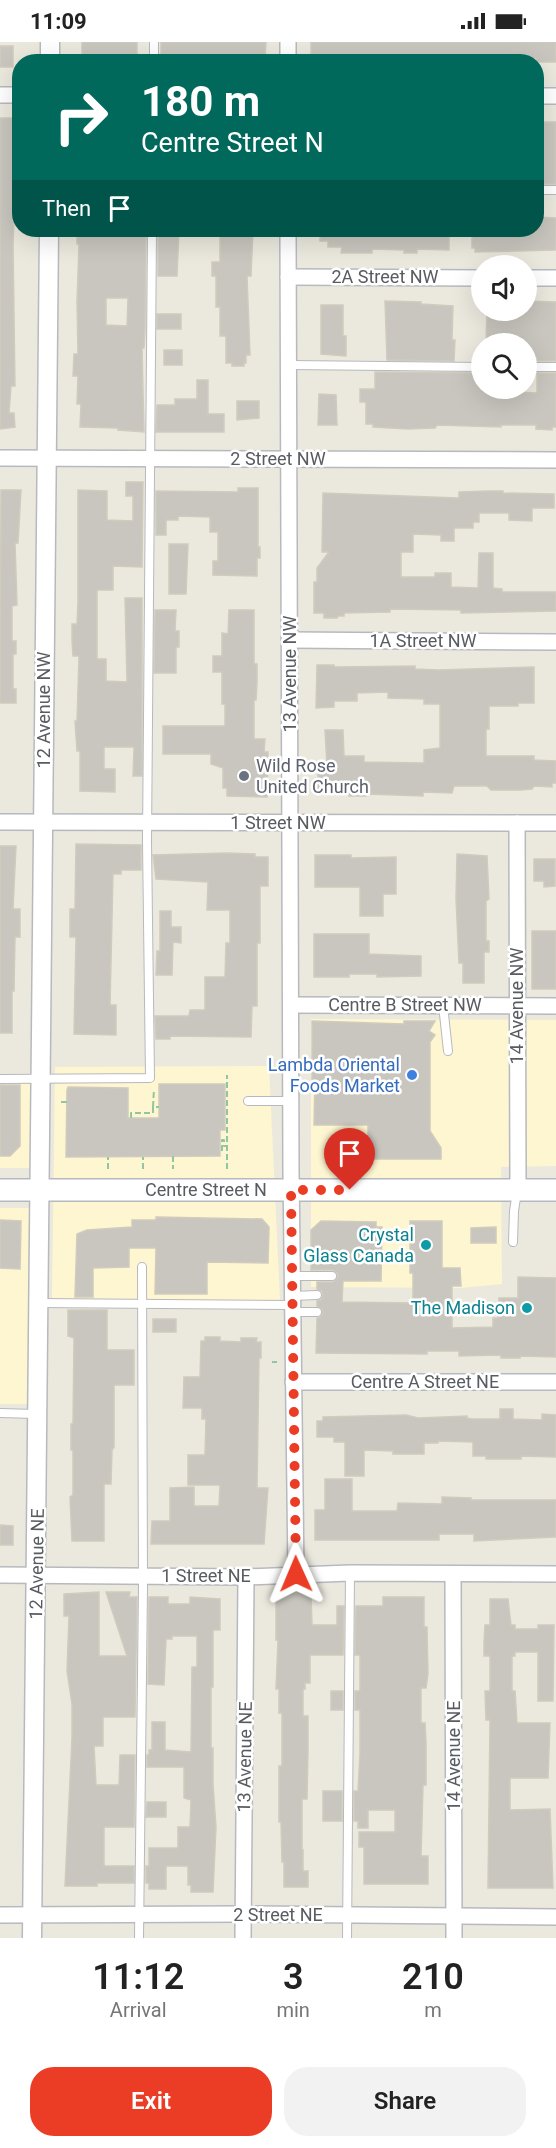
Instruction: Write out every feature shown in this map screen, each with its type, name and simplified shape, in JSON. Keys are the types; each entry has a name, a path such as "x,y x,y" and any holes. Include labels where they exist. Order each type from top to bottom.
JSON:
{"main road":[{"name":"Centre Street N","path":"0,1190 556,1190"}],"street":[{"name":"12 Avenue NW","path":"41,1190 49,237"},
{"name":"13 Avenue NW","path":"288,237 291,1190"},
{"name":"2A Street NW","path":"288,277 471,278"},
{"path":"537,278 556,278"},
{"name":"2 Street NW","path":"0,458 556,460"},
{"name":"1A Street NW","path":"290,640 556,642"},
{"name":"1 Street NW","path":"0,822 556,823"},
{"name":"14 Avenue NW","path":"518,823 518,1190"},
{"name":"Centre B Street NW","path":"291,1005 556,1005"},
{"name":"12 Avenue NE","path":"32,1938 41,1190"},
{"path":"291,1190 296,1574"},
{"name":"Centre A Street NE","path":"293,1382 556,1382"},
{"name":"1 Street NE","path":"0,1575 246,1577 350,1573 556,1574"},
{"name":"14 Avenue NE","path":"453,1574 454,1938"},
{"name":"13 Avenue NE","path":"243,1938 246,1577"},
{"name":"2 Street NE","path":"0,1916 243,1914 556,1917"}],"lane":[{"path":"0,1079 150,1078 148,822 152,237"},
{"path":"289,365 471,367"},
{"path":"537,367 556,367"},
{"path":"443,1005 448,1051"},
{"path":"248,1101 291,1101"},
{"path":"513,1242 514,1211 518,1190"},
{"path":"139,1938 143,1576 142,1267"},
{"path":"292,1276 332,1276"},
{"path":"293,1304 317,1295"},
{"path":"39,1303 293,1304 317,1312"},
{"path":"0,1413 38,1414"},
{"path":"347,1938 350,1573"}],"path":[{"path":"227,1076 227,1169"},
{"path":"131,1118 131,1113 153,1113 154,1088"},
{"path":"61,1102 69,1102"},
{"path":"153,1107 159,1107"},
{"path":"137,1113 137,1118"},
{"path":"149,1113 149,1118"},
{"path":"220,1132 227,1132"},
{"path":"227,1146 224,1146 224,1140 222,1140 221,1151 227,1151"},
{"path":"173,1156 173,1169"},
{"path":"108,1157 108,1169"},
{"path":"143,1157 143,1169"},
{"path":"272,1362 277,1362"}],"shaded area":[{"path":"311,1019 556,1020 556,1166 501,1167 502,1284 461,1288 311,1287"},
{"path":"269,1066 280,1300 52,1300 55,1067"},
{"path":"0,1083 37,1083 35,1168 0,1168"},
{"path":"0,1208 29,1208 29,1404 0,1404"}],"building":[{"path":"82,42 137,42 137,54 82,54"},
{"path":"161,42 266,42 265,54 161,54"},
{"path":"311,42 556,42 556,62 544,62 544,54 311,54"},
{"path":"0,46 13,46 12,67 0,67"},
{"path":"0,118 12,118 15,386 11,386 9,413 14,413 15,427 0,429"},
{"path":"544,122 556,122 556,184 544,184"},
{"path":"544,217 556,218 556,250 475,252 475,248 472,248 472,237 544,237"},
{"path":"77,237 146,237 145,329 144,348 142,348 144,432 118,430 118,428 80,427 81,404 77,404 78,376 73,376 74,354 78,354 79,244 77,244","holes":["106,298 128,298 127,326 106,325"]},
{"path":"158,237 179,237 177,276 158,276"},
{"path":"220,237 253,237 251,276 247,276 250,355 246,355 244,366 232,366 232,363 226,363 226,336 220,336 220,307 216,307 216,276 212,276 212,262 220,262"},
{"path":"320,237 449,237 449,250 417,249 417,253 404,253 404,250 372,249 372,253 341,253 342,247 328,247 328,241 320,241"},
{"path":"385,301 453,306 454,361 387,360"},
{"path":"537,301 556,302 556,361 537,361 537,333 486,333 487,321 537,321"},
{"path":"321,305 343,305 343,336 346,336 346,356 321,354"},
{"path":"157,314 181,314 181,329 157,329"},
{"path":"164,350 182,350 182,365 164,365"},
{"path":"375,372 471,373 471,399 537,399 537,373 556,373 556,427 552,427 552,430 536,429 536,425 501,425 501,427 437,425 435,428 408,429 373,427 373,424 366,424 366,402 360,402 360,389 375,389"},
{"path":"197,380 208,380 208,414 224,414 224,432 156,432 157,405 175,405 175,399 197,399"},
{"path":"319,394 336,395 337,425 318,425"},
{"path":"237,401 259,401 259,418 237,420"},
{"path":"126,482 143,482 142,567 113,566 113,590 97,590 97,659 106,659 106,681 127,682 125,598 142,598 142,776 133,776 134,747 104,747 104,769 115,769 115,792 80,791 80,751 77,751 75,721 77,721 79,656 73,656 72,640 72,624 77,624 78,602 78,490 107,491 107,520 133,521 133,496 126,496"},
{"path":"238,488 258,488 260,558 257,558 257,576 213,575 213,561 218,561 218,532 210,532 210,517 178,516 178,520 166,520 166,535 156,535 156,491 238,492"},
{"path":"1,490 21,490 18,543 15,543 17,605 12,606 12,641 16,641 16,654 13,654 13,689 16,689 16,703 0,703"},
{"path":"503,491 503,493 554,494 554,508 532,508 532,521 509,520 509,513 479,513 479,522 473,522 473,528 454,528 454,541 441,541 441,535 413,534 413,552 401,552 401,577 435,577 435,573 451,573 451,587 478,588 479,553 493,553 493,588 502,589 502,592 556,592 556,611 461,613 461,610 390,609 390,612 344,613 344,616 337,618 324,618 324,613 314,613 314,582 317,582 317,568 329,552 322,552 323,493 459,498 459,492"},
{"path":"169,544 188,544 186,594 169,594"},
{"path":"155,610 176,610 175,631 179,631 179,647 176,647 176,673 154,673"},
{"path":"229,610 254,610 254,664 257,664 257,683 256,700 254,700 254,739 265,739 264,752 268,752 267,797 227,796 227,788 223,788 223,768 211,764 211,754 163,754 163,726 225,726 222,672 213,672 213,656 222,656 222,633 228,634"},
{"path":"317,665 334,665 334,667 415,666 415,669 438,670 534,667 534,703 518,703 518,706 489,706 486,756 534,756 534,760 556,761 556,783 552,783 552,787 534,786 532,789 521,790 491,790 487,786 454,786 452,793 423,792 423,796 366,794 366,796 349,796 348,790 318,789 318,766 327,766 325,730 343,730 344,756 364,756 364,762 424,763 424,750 440,748 440,704 424,704 424,699 388,698 388,692 357,693 357,701 334,701 334,707 316,708"},
{"path":"76,844 141,845 141,870 121,870 121,874 113,874 110,1005 116,1005 116,1035 74,1034 76,937 70,937 70,909 75,909"},
{"path":"0,846 16,846 13,909 20,909 20,937 15,937 12,1033 0,1033"},
{"path":"227,853 268,857 268,886 260,886 257,1006 252,1006 251,1037 170,1036 170,1039 156,1039 155,1016 189,1016 190,1010 205,1010 205,977 225,977 226,943 230,943 230,910 207,910 208,882 156,879 153,855"},
{"path":"457,854 487,856 489,899 486,901 486,941 489,941 489,952 484,952 484,983 463,983 463,963 459,963 456,899"},
{"path":"315,855 351,855 351,858 396,857 396,894 383,894 383,916 360,916 360,887 315,887"},
{"path":"534,859 555,859 555,886 544,887 544,881 534,881"},
{"path":"160,911 171,911 171,927 181,927 181,943 173,942 172,975 156,975 157,951 160,951"},
{"path":"532,931 556,931 556,989 532,989"},
{"path":"314,934 369,934 369,954 421,956 421,976 377,977 377,974 349,974 349,977 314,977"},
{"path":"312,1021 404,1024 404,1021 435,1021 429,1031 435,1035 430,1042 430,1131 441,1148 441,1159 368,1159 368,1125 314,1125 315,1080 312,1080"},
{"path":"159,1084 225,1084 225,1130 220,1130 220,1156 66,1157 68,1087 128,1088 128,1118 159,1118"},
{"path":"0,1085 20,1085 20,1146 10,1156 0,1156"},
{"path":"156,1217 262,1219 269,1227 268,1263 207,1262 207,1294 155,1294 156,1248 129,1248 129,1267 93,1268 93,1297 75,1297 77,1234 87,1230 132,1227 132,1220 156,1220"},
{"path":"0,1220 21,1221 20,1269 0,1268"},
{"path":"321,1221 376,1222 376,1227 382,1227 381,1281 343,1281 342,1302 413,1303 413,1273 410,1273 410,1221 442,1221 442,1268 460,1268 461,1286 452,1286 452,1328 493,1327 493,1318 498,1318 499,1298 518,1298 518,1277 556,1278 556,1357 459,1356 459,1351 427,1351 427,1354 316,1353 317,1318 323,1313 322,1309 317,1306 317,1301 321,1300 323,1295 322,1291 317,1289 317,1282 333,1282 338,1277 333,1270 311,1270 311,1230"},
{"path":"496,1227 496,1243 471,1243 471,1228"},
{"path":"68,1310 107,1310 107,1350 134,1350 134,1385 114,1385 114,1447 111,1484 104,1484 104,1541 72,1541 70,1497 73,1495 71,1424 73,1424 74,1338 68,1336"},
{"path":"153,1319 176,1319 176,1332 153,1332"},
{"path":"205,1337 220,1337 220,1341 241,1342 241,1338 257,1338 256,1342 261,1342 257,1488 268,1488 264,1544 151,1544 152,1521 170,1521 170,1488 194,1487 194,1506 219,1506 220,1485 188,1485 188,1455 205,1455 206,1419 202,1419 202,1408 183,1408 184,1377 200,1377 201,1341 205,1341"},
{"path":"500,1409 513,1409 513,1419 542,1420 542,1414 556,1415 556,1457 521,1456 521,1459 486,1459 486,1456 473,1456 473,1442 438,1441 438,1443 424,1443 424,1454 393,1454 393,1451 364,1450 364,1476 345,1476 345,1442 334,1442 334,1437 317,1437 317,1421 323,1421 323,1417 406,1415 418,1418 467,1416 471,1419 500,1419"},
{"path":"325,1479 352,1479 352,1511 397,1511 398,1503 442,1504 442,1497 471,1498 471,1500 556,1500 556,1537 474,1541 474,1534 439,1534 439,1540 315,1540 315,1510 325,1510"},
{"path":"0,1525 13,1526 13,1545 0,1545"},
{"path":"99,1592 99,1656 127,1656 106,1592 130,1592 129,1597 137,1597 135,1717 103,1717 103,1746 94,1746 96,1785 119,1785 120,1755 135,1755 134,1827 104,1827 104,1866 134,1866 134,1883 65,1886 72,1704 67,1671 69,1616 64,1616 64,1594"},
{"path":"280,1593 311,1593 312,1625 337,1625 337,1606 344,1606 343,1655 310,1655 310,1683 305,1683 305,1689 303,1689 303,1716 308,1716 308,1751 307,1799 302,1799 302,1850 303,1871 308,1871 308,1887 284,1887 281,1822 279,1822 282,1713 279,1713 279,1689 276,1689 278,1640 276,1640 276,1599 280,1599"},
{"path":"149,1597 168,1597 168,1604 190,1604 190,1597 220,1599 220,1630 213,1630 213,1687 211,1687 211,1748 213,1748 216,1827 213,1892 191,1892 191,1885 188,1885 188,1866 166,1866 166,1889 149,1889 149,1883 146,1883 149,1848 178,1848 178,1827 190,1827 191,1800 184,1798 184,1767 147,1767 147,1755 149,1755 149,1750 152,1750 152,1722 165,1722 165,1750 191,1752 192,1667 197,1667 197,1636 172,1636 172,1639 166,1639 164,1685 148,1684"},
{"path":"383,1597 424,1597 428,1674 426,1688 421,1688 421,1723 425,1723 426,1742 426,1785 423,1785 421,1856 428,1856 428,1884 364,1884 364,1847 359,1847 359,1832 395,1832 395,1810 368,1810 368,1828 358,1828 358,1821 354,1821 354,1791 358,1791 360,1754 360,1710 355,1710 355,1691 360,1690 360,1655 355,1655 356,1606 383,1606"},
{"path":"490,1599 508,1599 511,1625 515,1625 515,1629 538,1629 538,1625 554,1625 553,1701 538,1701 538,1652 515,1652 515,1656 512,1656 512,1691 515,1691 517,1723 550,1723 548,1778 510,1778 510,1810 550,1809 553,1888 488,1888 490,1720 486,1720 485,1691 490,1691 490,1656 484,1656 484,1642 485,1625 490,1625"},
{"path":"331,1691 343,1691 343,1710 331,1710"},
{"path":"323,1791 342,1791 342,1821 323,1821"},
{"path":"147,1802 166,1802 166,1817 146,1817"}],"place":[{"name":"Wild Rose United Church","path":"244,776"},
{"name":"Lambda Oriental Foods Market","path":"412,1075"},
{"name":"Crystal Glass Canada","path":"426,1245"},
{"name":"The Madison","path":"527,1308"}],"route":[{"path":"296,1574 291,1190 350,1190"}]}
